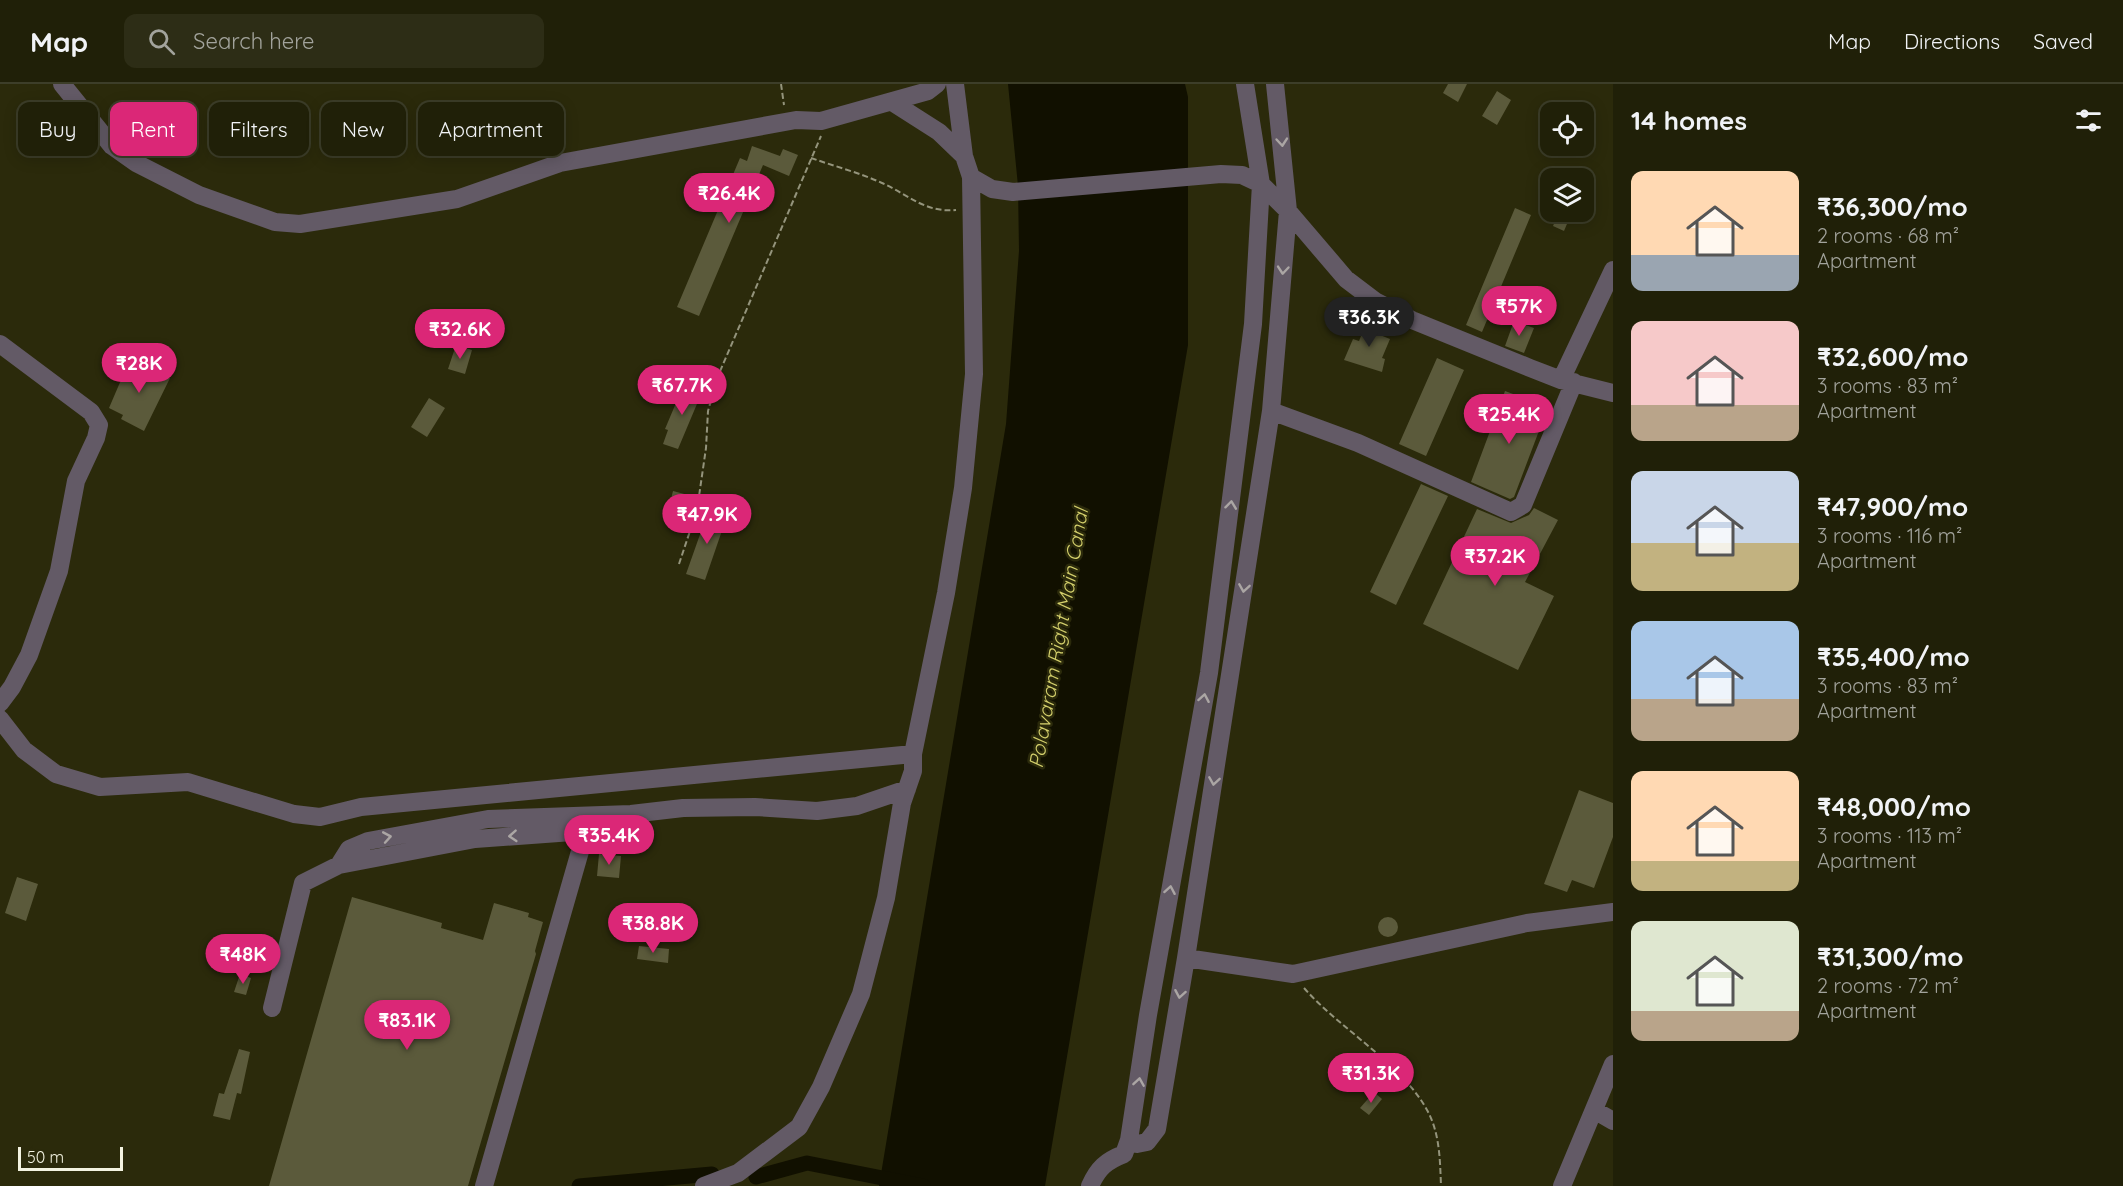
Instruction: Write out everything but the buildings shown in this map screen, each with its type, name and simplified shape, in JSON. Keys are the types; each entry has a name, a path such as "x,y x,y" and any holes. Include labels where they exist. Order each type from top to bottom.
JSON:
{"street":[{"path":"62,84 112,146 136,163 199,195 275,222 300,224 457,199 560,163 796,120 821,121 928,91 937,84"},
{"path":"704,1186 738,1173 799,1127 821,1087 861,994 886,898 902,803 913,771 913,754 946,593 963,488 974,374 971,177 964,156 955,84"},
{"path":"1090,1186 1095,1174 1106,1161 1124,1154 1129,1140 1150,1003 1209,673 1253,324 1261,184 1245,84"},
{"path":"1129,1140 1137,1144 1147,1142 1157,1129 1186,958 1271,411 1288,211 1275,84"},
{"path":"892,102 939,132 964,156"},
{"path":"971,177 992,189 1013,192 1221,174 1242,175 1261,184 1288,211 1346,279 1375,301 1423,324 1568,380 1613,393"},
{"path":"1271,411 1358,443 1511,512 1523,505 1568,380 1613,270"},
{"path":"0,344 91,412 99,425 96,438 76,482 59,571 29,655 12,687 0,703"},
{"path":"0,718 24,750 56,774 100,787 188,782 294,814 320,817 361,807 913,754"},
{"path":"272,1008 303,883 339,865 349,849 368,841 488,819 588,823 631,814 683,808 755,807 816,811 857,806 907,789"},
{"path":"484,1186 588,823"},
{"path":"1186,958 1293,974 1527,923 1613,912"},
{"path":"1562,1186 1613,1064"},
{"path":"1594,1110 1613,1121"}],"path":[{"path":"781,84 786,123"},
{"path":"679,564 697,510 706,448 708,411 718,376 821,135 821,121"},
{"path":"811,158 882,183 917,203 941,211 971,209"},
{"path":"1293,974 1313,998 1412,1087 1428,1111 1439,1144 1441,1186"}],"water":[{"name":"Polavaram Right Main Canal","path":"1008,84 1185,84 1188,97 1188,345 1045,1186 879,1186 1006,424 1019,251 1018,186"}],"waterway":[{"path":"756,1177 807,1163 923,1186"},
{"path":"579,1186 712,1174"}]}
